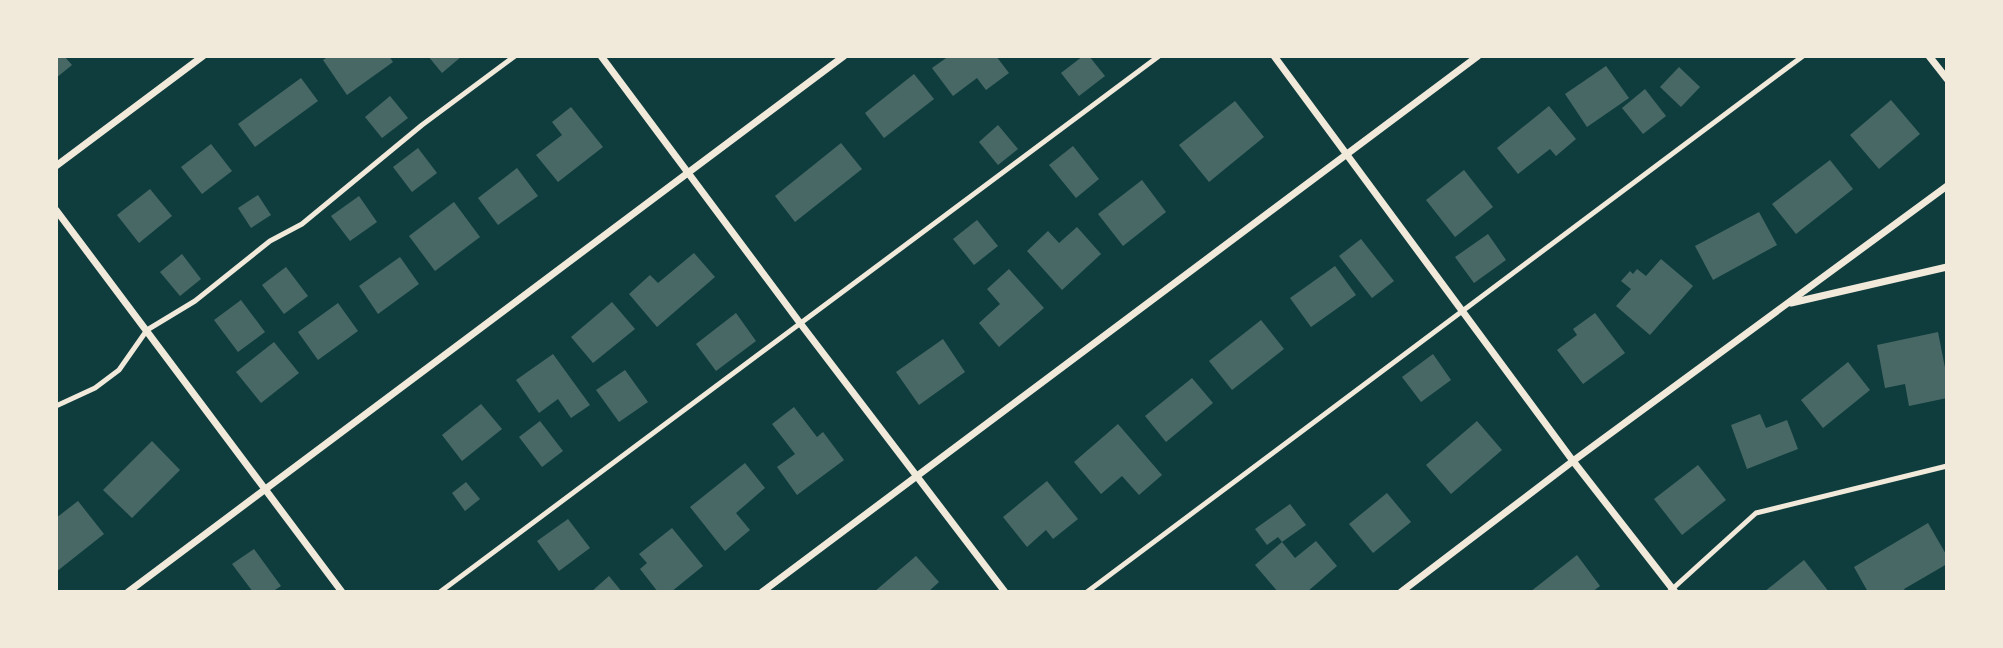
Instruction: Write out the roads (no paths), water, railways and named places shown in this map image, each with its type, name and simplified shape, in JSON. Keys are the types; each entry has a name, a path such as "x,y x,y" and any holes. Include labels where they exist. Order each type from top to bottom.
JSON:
{"street":[{"path":"56,166 204,56"},
{"path":"601,56 800,324 1005,592"},
{"path":"128,592 844,56"},
{"path":"1274,56 1672,591"},
{"path":"762,592 1478,56"},
{"path":"1929,56 1947,79"},
{"path":"1401,592 1573,461 1947,186"},
{"path":"56,210 342,592"},
{"path":"1785,304 1947,267"}],"lane":[{"path":"56,406 95,388 119,370 147,330 195,301 270,240 302,224 422,125 515,56"},
{"path":"440,592 1159,56"},
{"path":"1087,592 1803,56"},
{"path":"1672,591 1756,513 1947,466"}]}
